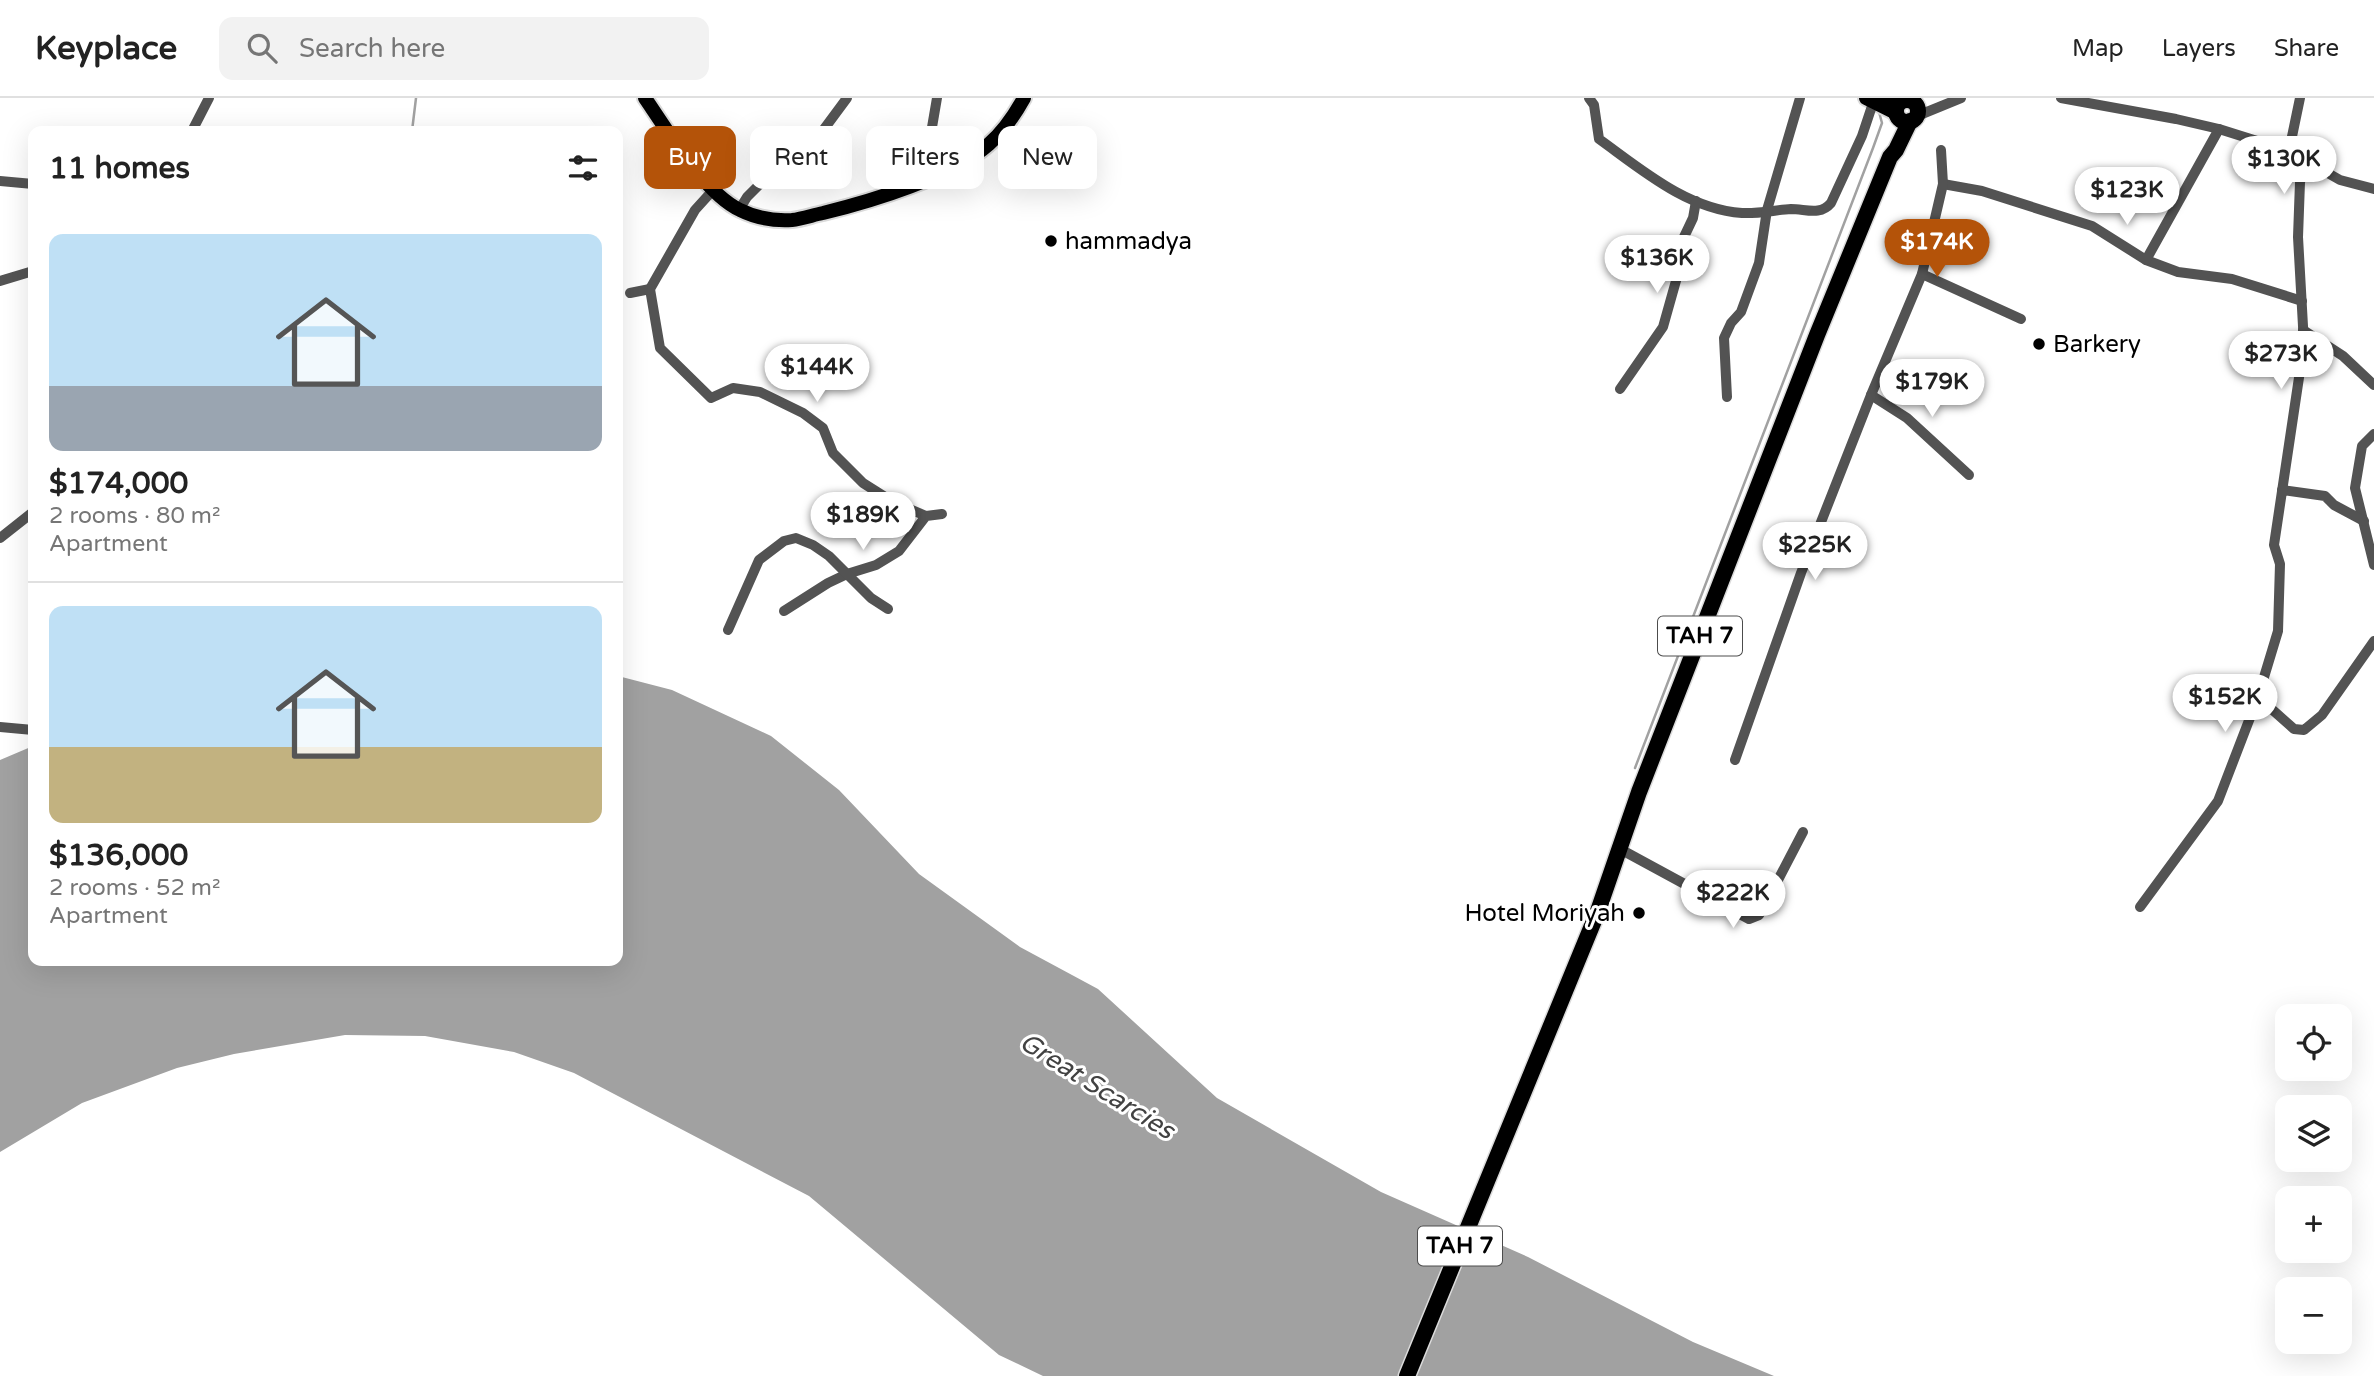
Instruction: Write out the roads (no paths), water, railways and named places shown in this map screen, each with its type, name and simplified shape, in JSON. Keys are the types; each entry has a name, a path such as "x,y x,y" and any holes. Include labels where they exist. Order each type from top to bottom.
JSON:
{"highway":[{"name":"TAH 7","path":"1407,1376 1598,911 1639,792 1817,335 1890,157 1889,145 1900,106"}],"main road":[{"path":"645,98 665,126"},
{"path":"984,148 1010,122 1024,98"},
{"path":"714,189 739,210 770,220 794,220 856,205 899,189"}],"street":[{"path":"195,126 209,98"},
{"path":"739,210 747,197 764,180 810,148 847,98"},
{"path":"932,126 937,98"},
{"path":"1589,98 1594,105 1599,139 1662,184 1713,208 1744,213 1794,209 1819,211 1826,208 1831,203 1862,136 1900,106 1961,98"},
{"path":"1727,397 1724,338 1731,323 1741,312 1759,263 1767,211 1800,98"},
{"path":"2061,98 2083,100 2219,129 2289,151 2340,180 2374,189"},
{"path":"2289,151 2300,98"},
{"path":"2147,260 2219,129"},
{"path":"1735,760 1801,573 1922,274 1943,184 1941,150"},
{"path":"2140,907 2218,801 2258,697 2278,631 2280,564 2274,545 2304,344 2298,237 2300,182 2307,161"},
{"path":"0,181 28,184"},
{"path":"1943,184 1982,191 2092,226 2147,260 2178,272 2232,279 2302,301"},
{"path":"714,189 695,210 650,289 660,348 711,398 733,388 760,392 803,413 823,428 833,453 863,483 893,502 926,516 942,514"},
{"path":"1620,389 1663,327 1680,268 1684,237 1693,218 1696,201"},
{"path":"0,281 28,273"},
{"path":"1922,274 2021,319"},
{"path":"630,293 650,289"},
{"path":"2303,330 2343,356 2374,385"},
{"path":"1871,395 1889,404 1907,418 1969,475"},
{"path":"2374,434 2362,446 2355,488 2374,565"},
{"path":"2282,490 2325,496 2334,505 2364,521"},
{"path":"0,538 28,516"},
{"path":"784,611 847,574 876,565 900,551 926,516"},
{"path":"728,630 759,560 784,541 796,538 829,556 872,598 888,609"},
{"path":"2258,697 2294,729 2304,730 2322,715 2374,641"},
{"path":"0,727 28,730"},
{"path":"1620,849 1749,919 1759,915 1803,832"}],"water":[{"name":"Great Scarcies","path":"623,677 672,690 771,736 839,790 919,874 1020,947 1098,989 1217,1098 1381,1192 1528,1257 1693,1342 1774,1376 1043,1376 999,1355 809,1196 574,1073 514,1052 425,1036 345,1035 234,1054 177,1068 82,1103 0,1152 0,760 28,748 28,966 623,966"}],"waterway":[{"path":"413,126 416,98"},
{"path":"1635,768 1873,148 1882,123 1879,112"}],"place":[{"name":"hammadya","path":"1051,241"},
{"name":"Barkery","path":"2039,344"},
{"name":"Hotel Moriyah","path":"1639,913"}]}
